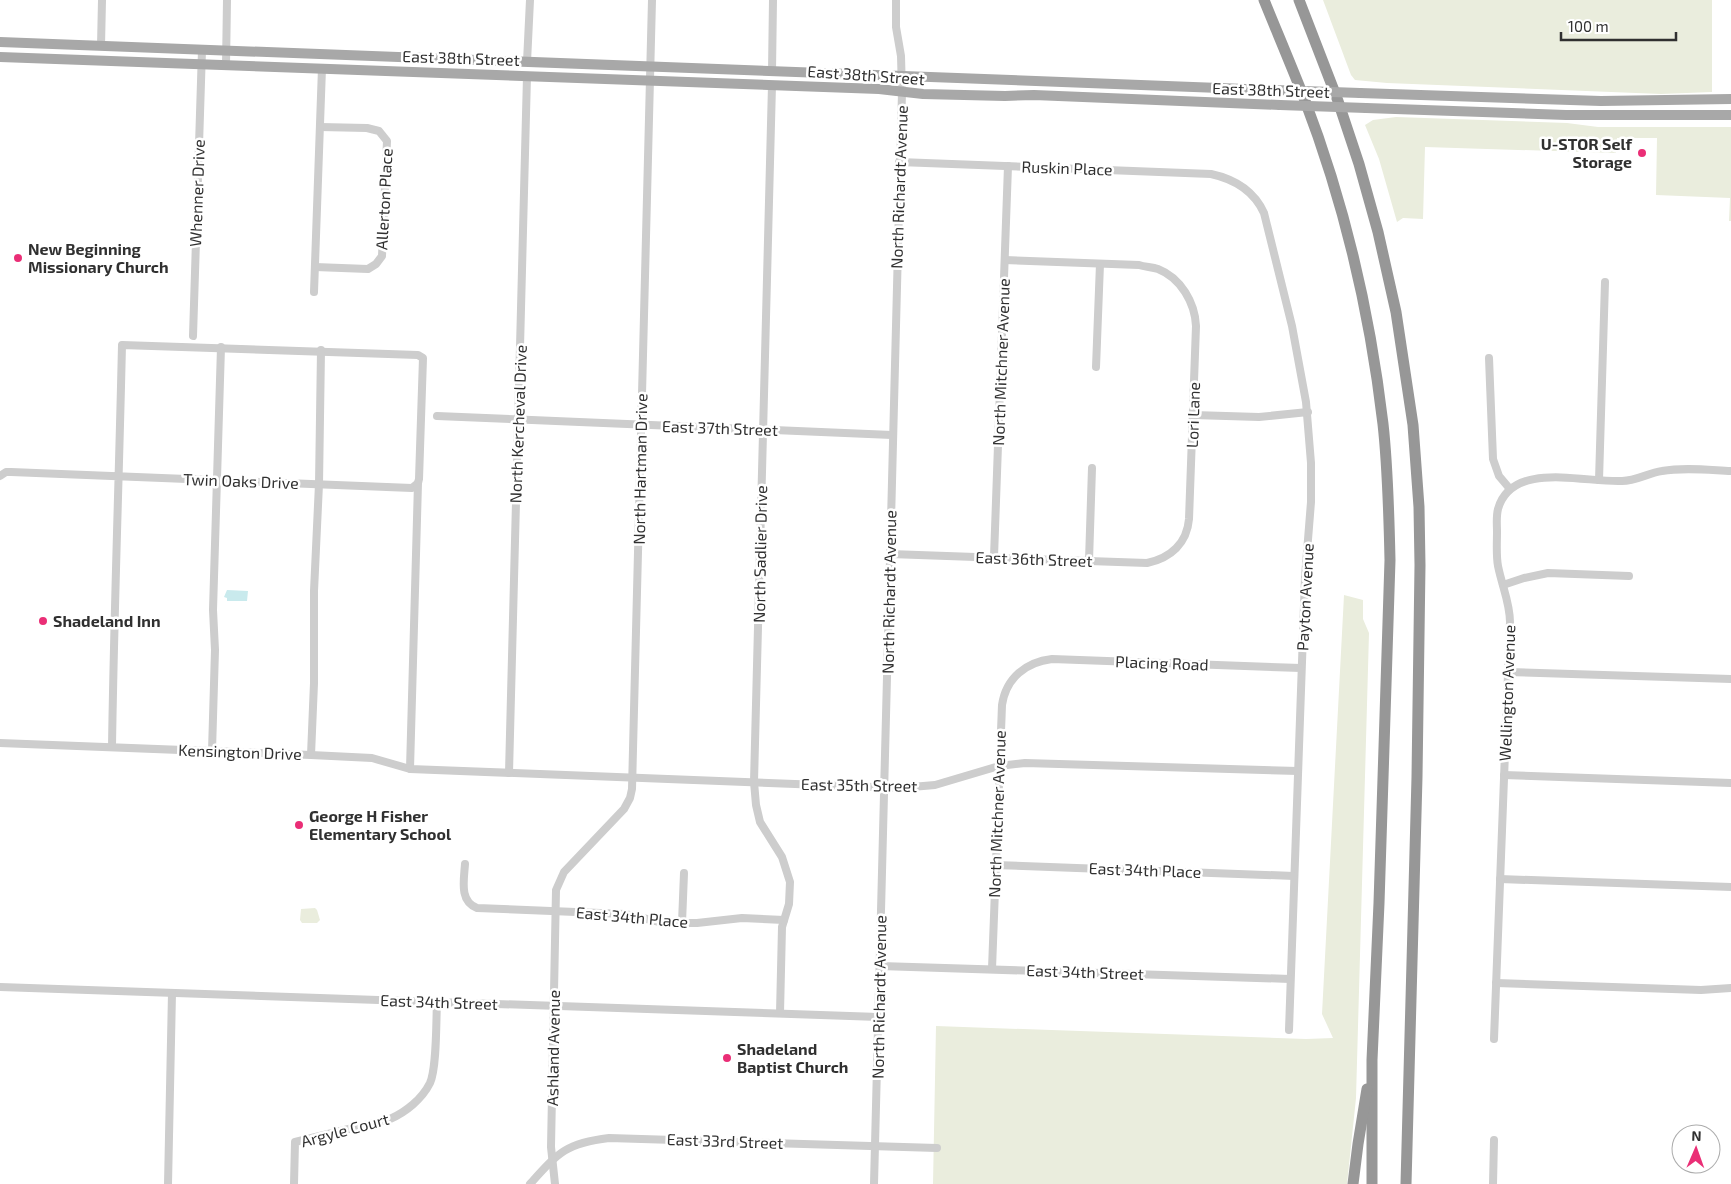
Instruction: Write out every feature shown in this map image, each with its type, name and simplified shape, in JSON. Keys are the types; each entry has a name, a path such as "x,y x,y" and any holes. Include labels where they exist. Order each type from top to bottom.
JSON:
{"highway":[{"path":"1264,0 1304,99 1340,206 1365,314 1383,424 1388,510 1389,589 1372,1060 1372,1184"},
{"path":"1299,0 1341,110 1359,164 1378,232 1396,312 1413,426 1419,507 1420,583 1417,777 1406,1184"},
{"path":"1353,1184 1372,1060"}],"main road":[{"name":"East 38th Street","path":"0,42 1360,93 1601,101 1731,100"},
{"name":"East 38th Street","path":"0,56 879,89 902,92 1005,96 1042,95 1280,106 1566,115 1731,115"}],"street":[{"path":"101,46 102,0"},
{"path":"226,65 227,0"},
{"path":"527,62 530,0"},
{"name":"North Hartman Drive","path":"555,911 556,890 560,879 568,868 624,809 631,796 652,0"},
{"path":"772,71 773,0"},
{"name":"North Richardt Avenue","path":"874,1184 902,92 901,56 896,27 896,0"},
{"name":"Whenner Drive","path":"193,336 202,50"},
{"path":"314,292 322,68"},
{"name":"North Kercheval Drive","path":"509,773 527,76"},
{"name":"North Sadlier Drive","path":"772,85 754,782 760,822 782,857 789,878 790,896 782,927 780,1014"},
{"name":"Allerton Place","path":"315,267 368,269 376,264 382,256 387,141 379,131 367,128 320,127"},
{"name":"Ruskin Place","path":"899,162 1211,174 1234,181"},
{"name":"North Mitchner Avenue","path":"994,557 1008,166"},
{"name":"Payton Avenue","path":"1234,181 1254,198 1268,224 1292,326 1308,412 1311,453 1312,487 1304,577 1289,1030"},
{"path":"1005,260 1100,264 1096,367"},
{"name":"Lori Lane","path":"1100,264 1139,265 1165,273 1176,282 1190,300 1195,319 1189,519 1186,534 1176,550"},
{"path":"1599,480 1605,282"},
{"path":"112,747 122,345 321,350 418,355 423,358 410,769"},
{"path":"212,751 215,650 213,610 221,347"},
{"path":"311,754 321,350"},
{"path":"1489,358 1494,459 1499,476 1510,490 1522,482 1541,478 1616,482 1673,470 1731,471"},
{"path":"1193,415 1259,417 1308,412"},
{"path":"437,416 518,419"},
{"name":"East 37th Street","path":"518,419 892,435"},
{"path":"1089,560 1092,468"},
{"name":"Twin Oaks Drive","path":"0,476 6,472 11,472 412,488 418,483"},
{"name":"Wellington Avenue","path":"1494,1039 1510,616 1497,553 1497,516 1501,502 1510,490"},
{"name":"East 36th Street","path":"890,554 1147,563 1161,559 1176,550"},
{"path":"1503,585 1548,573 1630,576"},
{"name":"Placing Road","path":"1025,668 1039,661 1052,660 1301,668"},
{"name":"North Mitchner Avenue","path":"992,969 1003,698 1011,681 1025,668"},
{"path":"1508,672 1731,679"},
{"name":"Kensington Drive","path":"0,743 311,754 372,758 410,769 477,772"},
{"name":"East 35th Street","path":"477,772 900,788 935,785 999,766 1040,762 1298,771"},
{"path":"1504,775 1731,783"},
{"name":"East 34th Place","path":"465,864 465,898 472,906 480,908 626,914 660,922 682,923 742,918 784,920"},
{"name":"East 34th Place","path":"996,865 1294,876"},
{"path":"682,923 684,873"},
{"path":"1500,879 1731,887"},
{"name":"Ashland Avenue","path":"555,911 552,1159 555,1184"},
{"name":"East 34th Street","path":"880,966 1290,979"},
{"path":"1496,983 1701,990 1731,988"},
{"name":"East 34th Street","path":"0,987 879,1017"},
{"path":"168,1184 172,993"},
{"name":"Argyle Court","path":"294,1184 295,1142 390,1118 413,1105 424,1092 432,1076 437,1002"},
{"name":"East 33rd Street","path":"530,1184 552,1159 562,1151 588,1142 610,1138 937,1148"},
{"path":"1493,1184 1494,1140"}],"green space":[{"path":"1323,0 1712,0 1712,92 1661,94 1387,83 1355,80 1351,75"},
{"path":"1396,117 1567,123 1598,127 1731,127 1731,221 1729,221 1730,198 1656,195 1657,138 1617,138 1616,153 1425,147 1423,219 1403,218 1397,222 1379,159 1365,125 1373,120"},
{"path":"1344,595 1363,600 1363,619 1369,633 1356,1098 1347,1184 933,1184 936,1026 1306,1039 1333,1038 1322,1014"},
{"path":"315,908 320,920 317,923 302,923 300,920 301,909"}],"water":[{"path":"227,590 248,591 247,601 227,601 227,598 224,597"}],"place":[{"name":"U-STOR Self Storage","path":"1642,153"},
{"name":"New Beginning Missionary Church","path":"18,258"},
{"name":"Shadeland Inn","path":"43,621"},
{"name":"George H Fisher Elementary School","path":"299,825"},
{"name":"Shadeland Baptist Church","path":"727,1058"}]}
